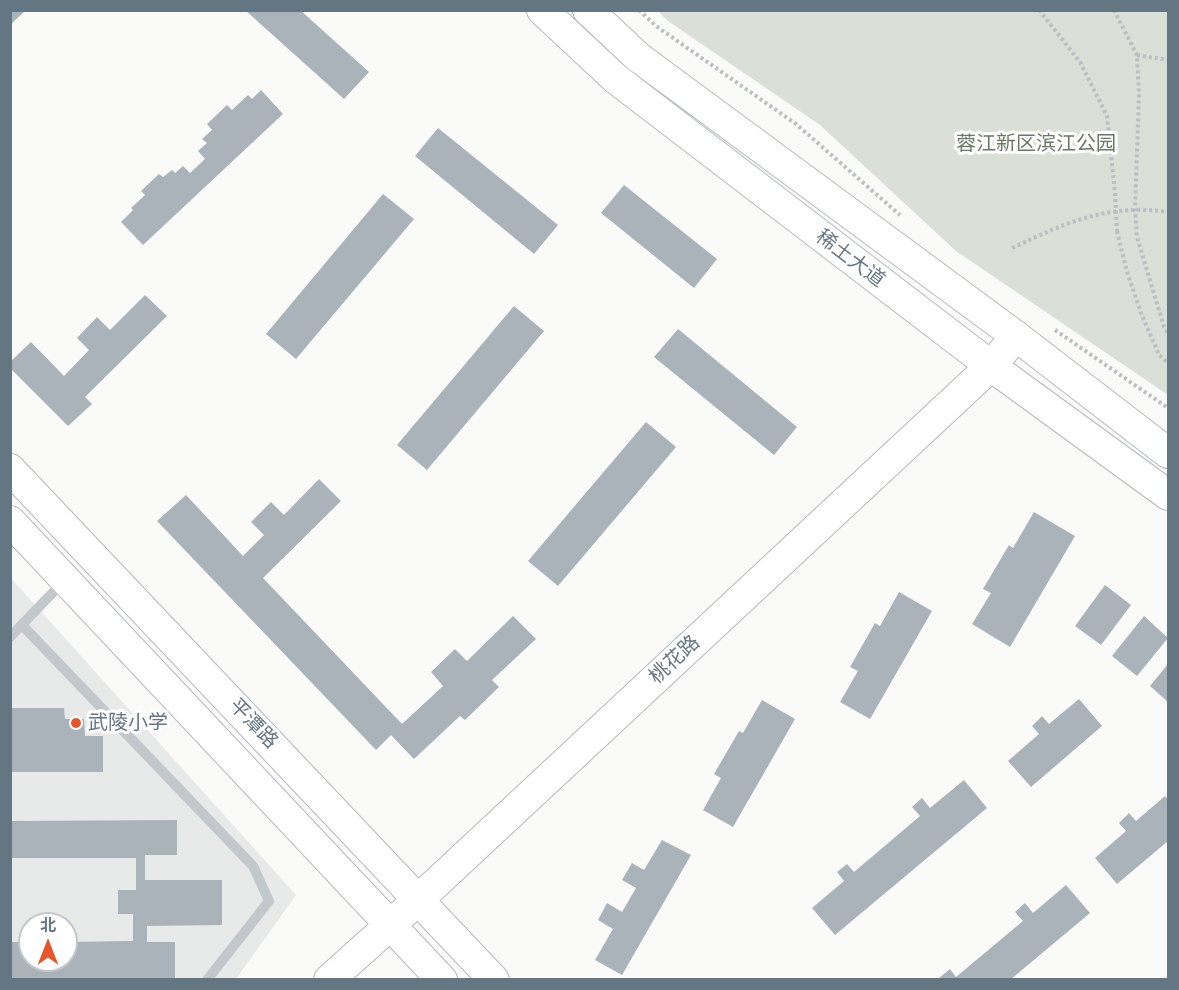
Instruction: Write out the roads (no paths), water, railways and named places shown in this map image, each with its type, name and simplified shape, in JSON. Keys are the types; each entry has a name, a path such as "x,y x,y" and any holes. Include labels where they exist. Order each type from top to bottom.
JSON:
{"street":[{"name":"稀土大道","path":"542,10 616,79 991,366 1168,495"},
{"name":"稀土大道","path":"588,10 638,57 1016,336 1168,453"},
{"name":"桃花路","path":"329,980 419,899 991,366 1016,336"},
{"name":"平潭路","path":"10,469 494,980"},
{"name":"平潭路","path":"10,521 442,980"}],"lane":[{"path":"10,637 65,579"},
{"path":"22,625 253,866 269,901 207,980"}],"place":[{"name":"武陵小学","path":"76,723"}],"park label":[{"name":"蓉江新区滨江公园","path":"1036,144"}]}
